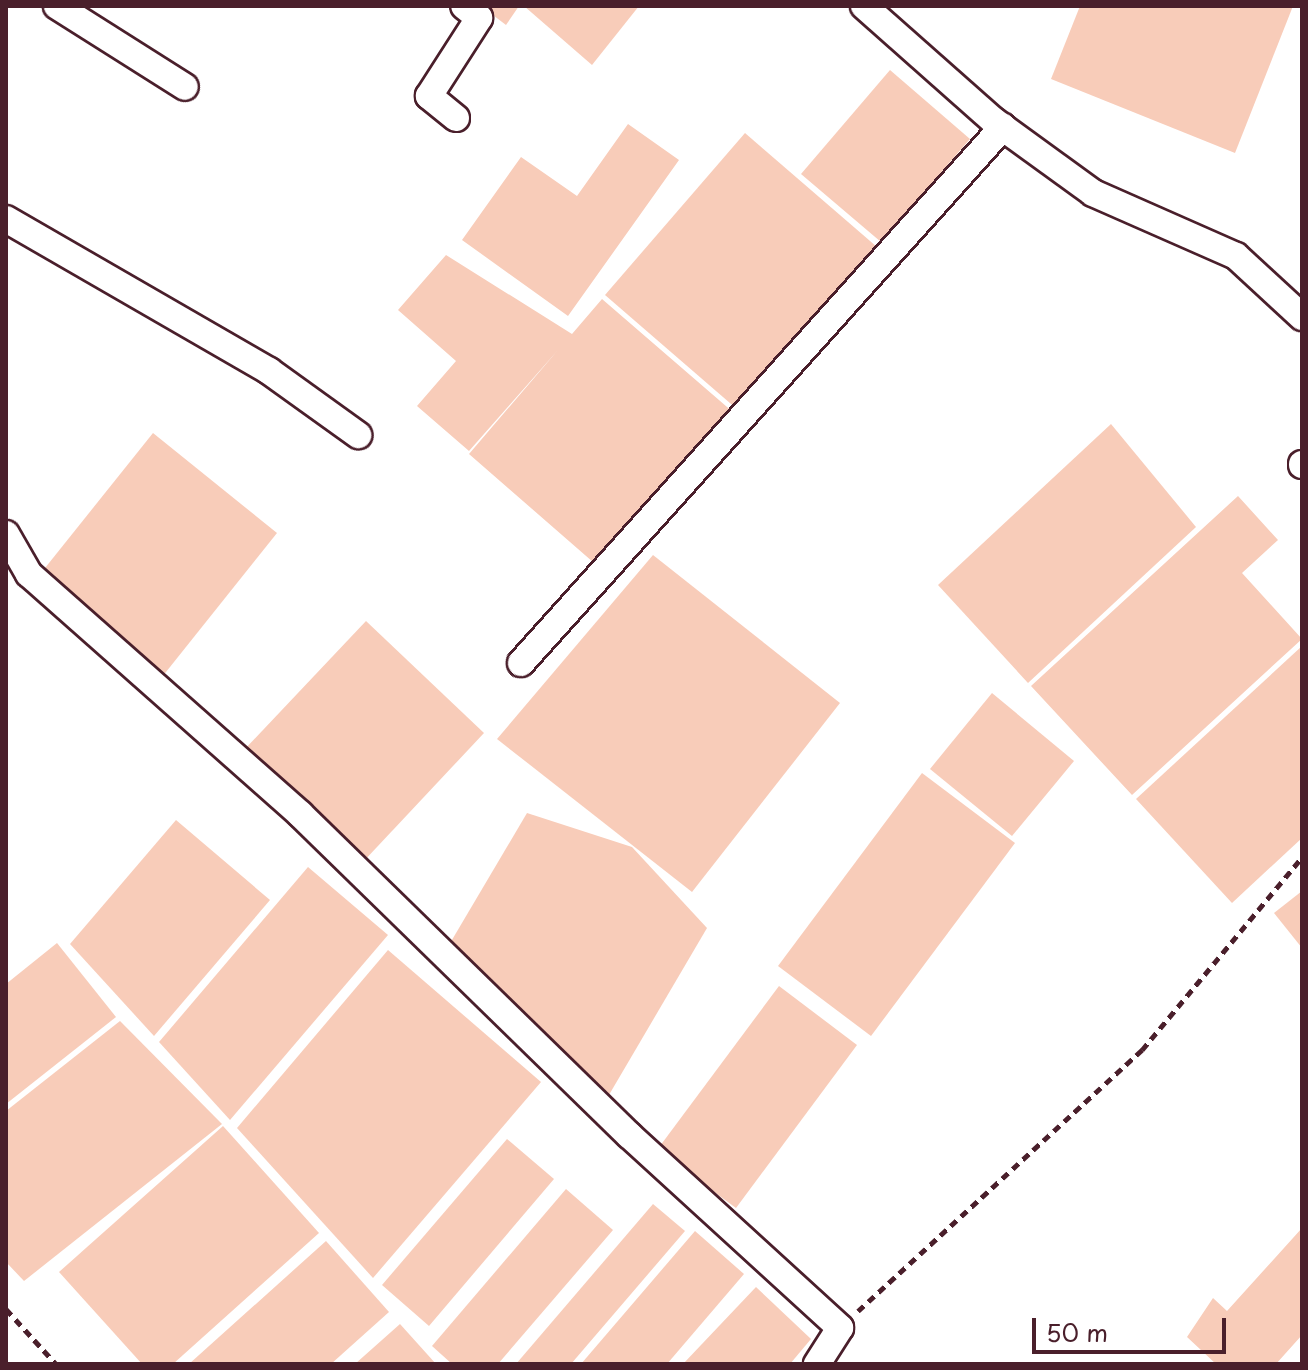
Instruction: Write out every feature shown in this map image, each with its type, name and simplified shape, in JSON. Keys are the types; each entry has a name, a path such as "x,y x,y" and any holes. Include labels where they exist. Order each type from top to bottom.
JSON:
{"street":[{"path":"57,6 185,87"},
{"path":"456,118 429,96 479,18 464,6"},
{"path":"864,6 1003,127 1093,193 1236,256 1302,317"},
{"path":"521,663 1003,127"},
{"path":"6,219 269,371 358,435"},
{"path":"6,534 29,574 300,814 629,1135 840,1328 817,1364"}],"path":[{"path":"840,1328 1142,1050 1302,857"},
{"path":"6,1309 56,1364"}],"building":[{"path":"481,6 519,6 506,25"},
{"path":"524,6 639,6 592,65"},
{"path":"1080,6 1293,6 1235,153 1051,79"},
{"path":"890,70 970,139 881,242 801,174"},
{"path":"628,124 679,160 568,316 462,240 521,157 577,196"},
{"path":"745,133 877,247 738,410 605,295"},
{"path":"446,255 572,334 602,299 734,413 601,569 469,454 558,350 469,451 417,406 456,361 398,310"},
{"path":"1111,424 1196,527 1028,683 938,585"},
{"path":"153,433 277,533 162,677 45,568"},
{"path":"1238,496 1278,540 1242,573 1302,639 1132,795 1031,686"},
{"path":"653,555 840,703 692,892 497,739"},
{"path":"366,621 484,733 362,863 244,750"},
{"path":"1302,646 1302,838 1232,903 1136,799"},
{"path":"992,693 1074,761 1012,836 930,769"},
{"path":"922,773 1015,843 871,1036 778,966"},
{"path":"527,813 632,847 707,928 606,1100 446,950"},
{"path":"176,820 270,900 154,1036 70,944"},
{"path":"308,867 388,935 230,1120 159,1042"},
{"path":"1302,891 1302,948 1274,913"},
{"path":"57,943 116,1017 6,1104 6,984"},
{"path":"388,950 541,1082 373,1278 237,1128"},
{"path":"779,986 857,1045 736,1208 657,1150"},
{"path":"120,1021 222,1124 24,1281 6,1262 6,1111"},
{"path":"223,1126 319,1233 173,1364 142,1364 59,1272"},
{"path":"507,1139 554,1179 429,1326 382,1285"},
{"path":"566,1189 613,1230 498,1364 452,1364 432,1346"},
{"path":"653,1204 685,1231 571,1364 516,1364"},
{"path":"1302,1228 1302,1335 1276,1364 1216,1364 1187,1337 1213,1298 1227,1311"},
{"path":"695,1231 744,1274 667,1364 581,1364"},
{"path":"326,1241 389,1312 331,1364 189,1364"},
{"path":"756,1287 811,1339 790,1364 683,1364"},
{"path":"400,1324 436,1364 355,1364"}]}
